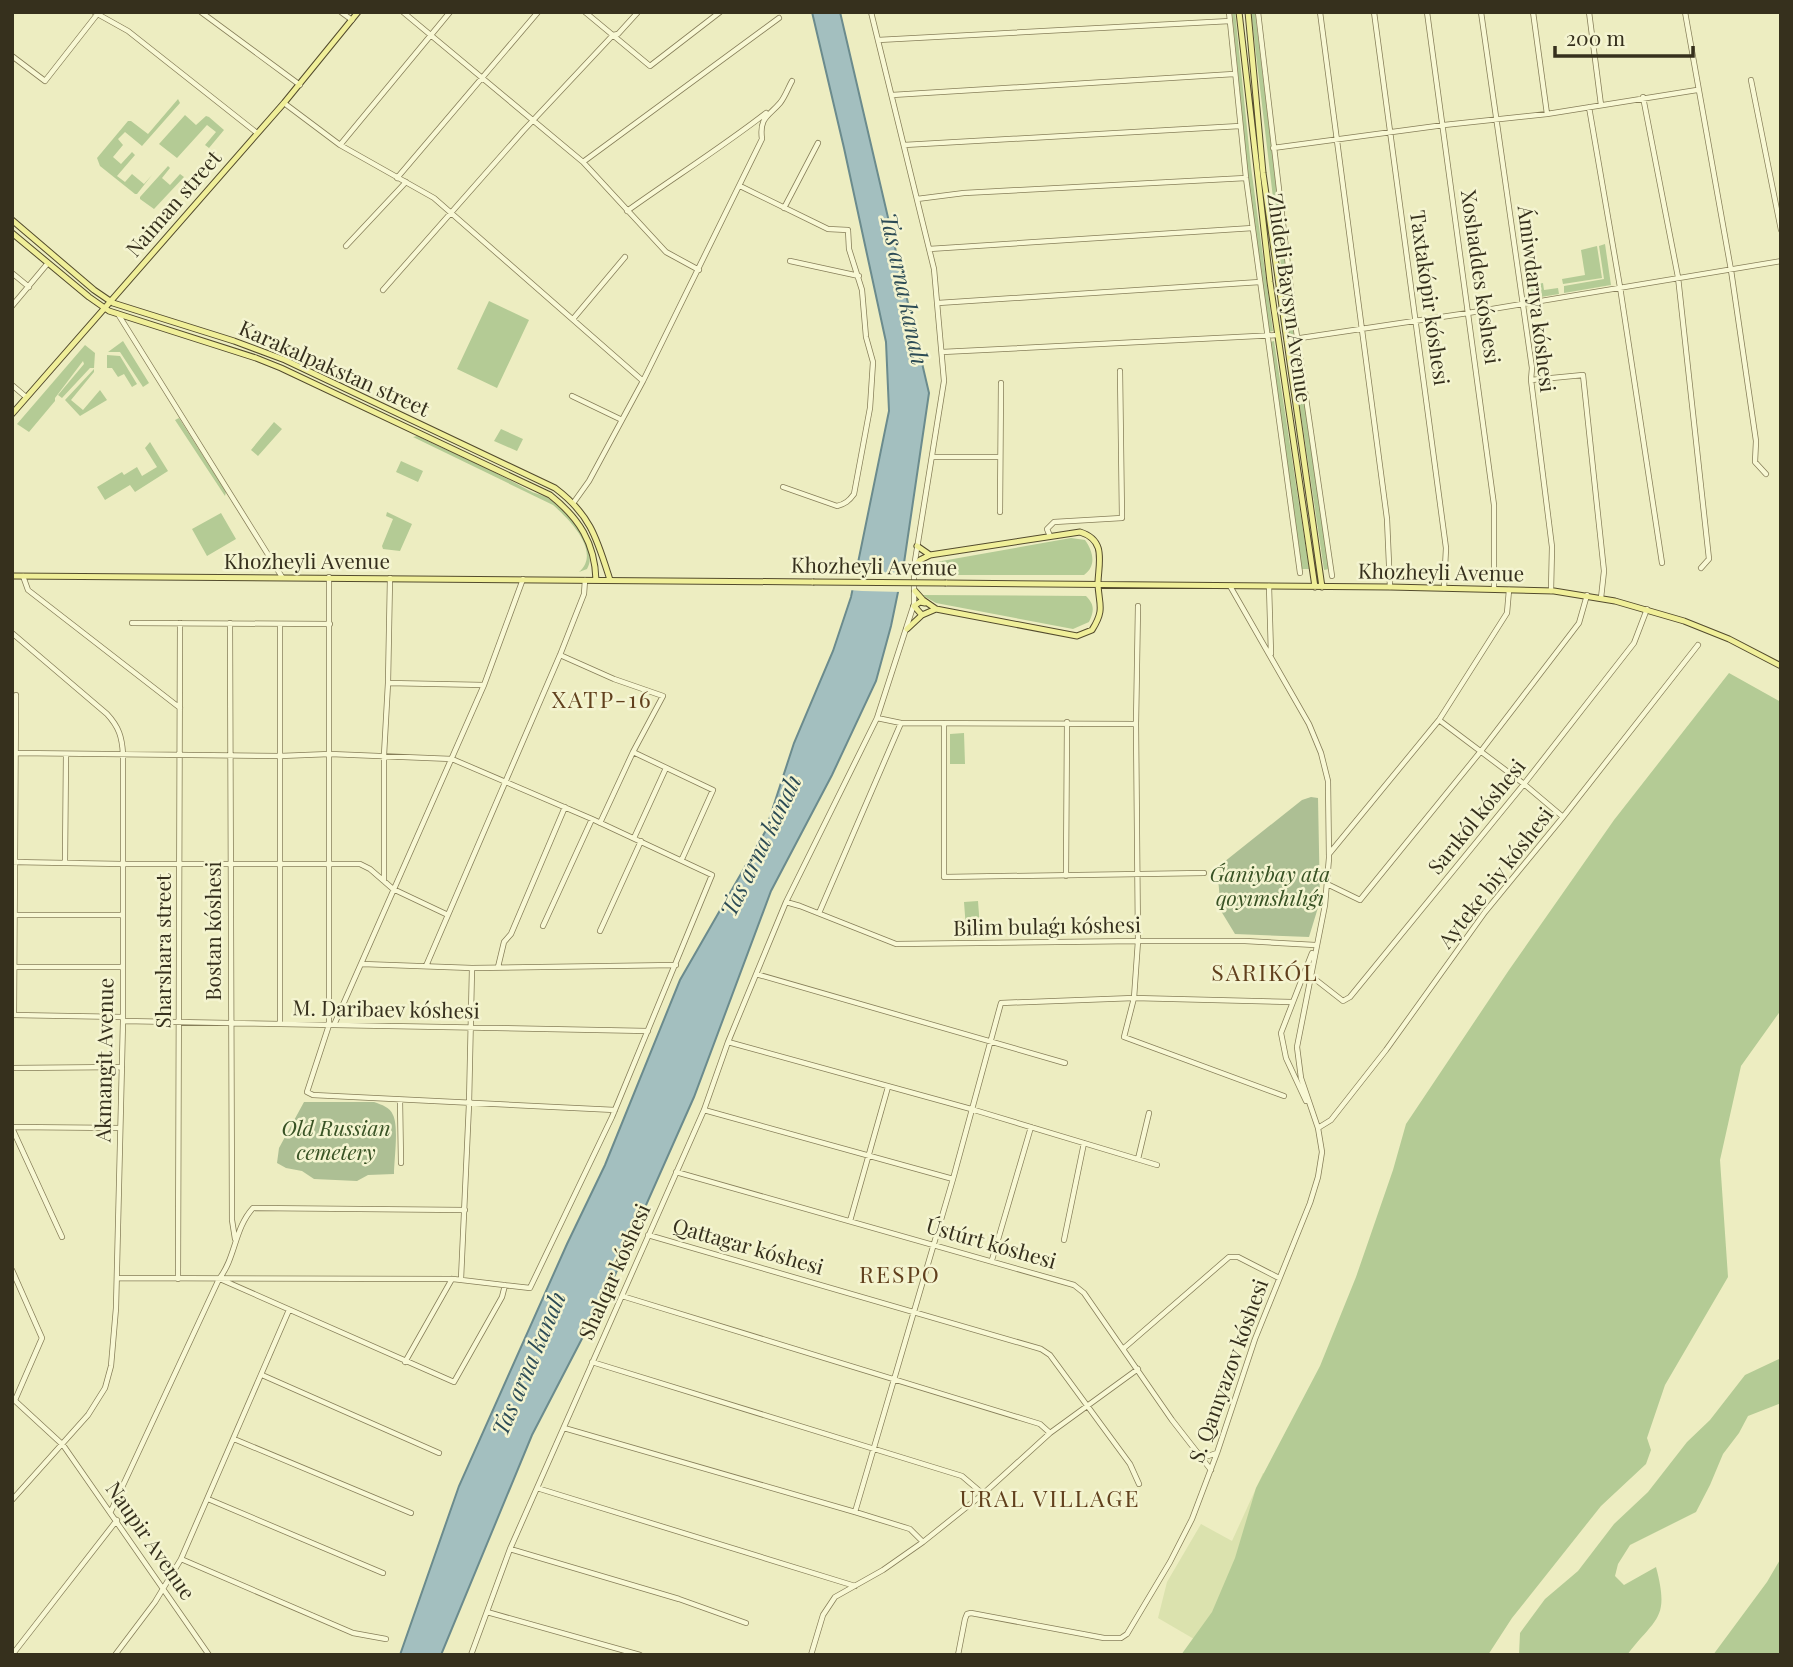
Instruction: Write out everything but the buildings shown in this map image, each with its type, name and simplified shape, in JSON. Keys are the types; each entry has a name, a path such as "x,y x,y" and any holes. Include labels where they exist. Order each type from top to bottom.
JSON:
{"main road":[{"name":"Naiman street","path":"12,414 300,85 358,12"},
{"name":"Zhideli Baysyn Avenue","path":"1239,12 1256,176 1278,335 1319,587"},
{"name":"Zhideli Baysyn Avenue","path":"1248,12 1263,173 1319,587"},
{"name":"Karakalpakstan street","path":"12,220 109,301 121,307 234,341 294,364 541,481 574,502 596,535 610,580"},
{"name":"Karakalpakstan street","path":"12,233 104,308 256,358 290,372 550,495 565,507 584,532 591,545 596,580"},
{"path":"118,314 121,307"},
{"path":"290,372 294,364"},
{"path":"411,429 415,422"},
{"path":"914,567 930,555 1080,532 1095,539 1100,556 1098,584 1101,606 1092,630 1077,636 936,609 915,591"},
{"path":"917,546 930,555"},
{"path":"596,568 601,571 606,566"},
{"name":"Khozheyli Avenue","path":"12,576 1551,590 1601,598 1684,621 1729,639 1781,666"},
{"path":"922,615 914,606 920,602 926,603"},
{"path":"907,629 922,615 936,609"}],"street":[{"path":"201,12 300,85"},
{"path":"341,12 352,20"},
{"path":"403,12 583,162 666,252 699,270"},
{"path":"341,145 450,12"},
{"path":"397,178 537,12"},
{"path":"585,12 649,66 720,12"},
{"path":"383,290 534,120 638,12"},
{"name":"Shalqar kóshesi","path":"471,1655 510,1549 704,1110 728,1042 786,902 877,718 914,606 914,567 944,381 942,352 938,303 929,249 871,12"},
{"path":"1229,12 1246,178 1300,573"},
{"path":"1258,12 1297,339 1332,576"},
{"path":"1320,12 1387,519 1390,587"},
{"name":"Taxtakópir kóshesi","path":"1374,12 1446,548 1444,588"},
{"name":"Xoshaddes kóshesi","path":"1427,12 1494,505 1494,589"},
{"name":"Ámiwdarıya kóshesi","path":"1481,12 1532,368 1531,380 1552,547 1551,590"},
{"path":"1533,12 1547,114"},
{"path":"1589,12 1601,105"},
{"path":"1685,12 1731,270 1756,441 1755,462 1766,474"},
{"path":"12,56 45,81 97,13 128,31 257,133"},
{"path":"583,162 779,18"},
{"path":"878,40 1230,21"},
{"path":"891,95 1234,74"},
{"path":"1751,80 1781,230"},
{"path":"626,211 694,164 712,155 780,103 792,81"},
{"path":"1273,148 1547,114 1697,90"},
{"path":"1643,97 1678,277 1709,559 1701,568"},
{"path":"284,103 341,145 434,198 643,381"},
{"path":"1589,107 1620,287 1662,563"},
{"path":"574,502 589,481 622,420 699,270 762,139 761,129 769,111"},
{"path":"904,145 1240,126"},
{"path":"785,208 818,143"},
{"path":"917,199 964,193 1246,178"},
{"path":"346,246 406,182"},
{"path":"740,186 828,229 848,230 849,249 859,276 866,337 873,362 870,408 854,494 845,504 837,506 783,487"},
{"path":"929,249 1253,228"},
{"path":"573,319 625,257"},
{"path":"790,261 859,276"},
{"path":"1287,340 1781,261"},
{"path":"12,306 48,263"},
{"path":"12,273 29,286"},
{"path":"938,303 1260,282"},
{"path":"118,314 282,577"},
{"path":"942,352 1278,335"},
{"path":"1050,536 1047,529 1054,522 1122,517 1119,371"},
{"path":"1531,380 1583,375 1604,571 1601,598"},
{"path":"1000,512 1001,383"},
{"path":"12,386 26,397"},
{"path":"572,396 622,420"},
{"path":"932,457 1000,457"},
{"path":"23,576 28,590 180,708"},
{"path":"329,578 331,1025"},
{"path":"384,881 384,755 390,578"},
{"path":"523,579 484,685 362,964 331,1025 307,1092 313,1095 615,1110"},
{"path":"426,966 560,655 584,594 584,580"},
{"name":"S. Qanıyazov kóshesi","path":"958,1655 965,1619 967,1614 971,1613 1104,1638 1121,1638 1127,1634 1171,1562 1192,1519 1255,1339 1318,1177 1322,1152 1318,1128 1301,1078 1297,1047 1327,884 1328,781 1321,753 1309,724 1230,586"},
{"path":"1269,586 1270,654"},
{"path":"1329,855 1439,720 1507,613 1509,589"},
{"path":"1327,884 1360,900 1481,751 1579,623 1587,595"},
{"path":"1138,606 1136,724 1139,941 1133,998 1124,1037 1284,1096"},
{"name":"Sarıkól kóshesi","path":"1310,976 1343,1002 1350,997 1524,784 1634,643 1647,609"},
{"path":"132,623 330,624"},
{"name":"Sharshara street","path":"178,1279 180,623"},
{"name":"Bostan kóshesi","path":"230,624 230,1023 232,1220 236,1239"},
{"path":"280,624 280,1024"},
{"name":"Akmangit Avenue","path":"12,633 107,714 122,737 123,754 123,1019 117,1279 108,1379 100,1397 63,1445 12,1500"},
{"name":"Ayteke biy kóshesi","path":"1318,1128 1331,1120 1386,1050 1485,912 1698,645"},
{"path":"560,655 614,679 663,696 633,751 600,822"},
{"path":"388,682 484,685"},
{"path":"13,1015 16,695"},
{"path":"877,718 901,723 1136,724"},
{"path":"1439,720 1563,817"},
{"path":"1066,876 1067,722"},
{"path":"819,913 901,723"},
{"path":"944,723 944,877 1204,873"},
{"path":"633,751 713,790 682,859"},
{"path":"16,753 281,756 330,754 452,759 600,822 712,875 615,1110 530,1288 461,1279 117,1279"},
{"path":"65,862 66,754"},
{"path":"634,838 666,768"},
{"path":"498,968 504,942 511,934 565,807"},
{"path":"542,926 592,819"},
{"path":"600,931 641,841"},
{"path":"14,862 360,864 393,889 448,915"},
{"name":"Bilim bulaǵı kóshesi","path":"786,902 897,944 1245,941 1315,945"},
{"path":"16,915 122,915"},
{"name":"S. Qanıyazov kóshesi","path":"1310,1108 1292,1074 1282,1043 1282,1033 1315,945"},
{"path":"362,964 472,968 676,965"},
{"path":"15,967 123,967"},
{"path":"461,1279 472,968"},
{"path":"756,974 1065,1063"},
{"path":"855,1512 953,1179 1001,1003 1133,998 1292,1002"},
{"name":"M. Daribaev kóshesi","path":"13,1015 179,1022 648,1031"},
{"path":"728,1042 971,1108 1157,1165"},
{"path":"12,1068 122,1067"},
{"path":"850,1221 888,1087"},
{"path":"400,1100 401,1163"},
{"path":"704,1110 953,1179"},
{"path":"1138,1159 1149,1113"},
{"path":"992,1260 1031,1127"},
{"path":"62,1237 12,1128 120,1128"},
{"path":"1064,1240 1084,1143"},
{"name":"Ústúrt kóshesi","path":"676,1172 1074,1285 1084,1293 1211,1470"},
{"path":"111,1511 219,1279 230,1261 243,1222 253,1208 465,1210"},
{"name":"Qattagar kóshesi","path":"649,1235 1041,1349 1049,1355 1130,1464 1139,1484"},
{"path":"1124,1348 1228,1257 1238,1258 1279,1278"},
{"path":"12,1270 42,1338 14,1399"},
{"path":"219,1279 454,1382 502,1297 505,1285"},
{"path":"405,1362 453,1279"},
{"path":"622,1296 1040,1424 1050,1433"},
{"path":"115,1655 164,1589 181,1559 289,1310"},
{"path":"592,1362 962,1476 983,1494"},
{"path":"811,1655 823,1615 835,1597 923,1542 983,1494 1050,1433 1138,1369"},
{"path":"262,1375 439,1453"},
{"name":"Naupir Avenue","path":"14,1399 63,1445 209,1655"},
{"path":"564,1428 909,1529 923,1542"},
{"path":"234,1439 411,1513"},
{"path":"1196,1452 1208,1456 1217,1453"},
{"path":"537,1488 855,1586"},
{"path":"208,1499 383,1573"},
{"path":"12,1654 117,1520"},
{"path":"510,1549 679,1598 746,1623"},
{"path":"181,1559 353,1633 386,1639"},
{"path":"487,1612 640,1655"}],"green space":[{"path":"1232,12 1235,12 1251,167 1273,331 1269,332 1249,185"},
{"path":"1251,12 1255,12 1294,335 1289,333"},
{"path":"178,99 180,103 142,146 125,132 118,139 123,145 113,157 121,164 132,152 135,155 117,176 125,182 132,174 144,184 152,175 137,194 135,194 100,166 97,158 128,121 148,134"},
{"path":"185,115 196,125 206,116 209,117 224,130 209,148 205,145 216,132 207,125 177,158 159,144"},
{"path":"168,166 170,168 162,178 170,185 180,174 184,177 154,209 140,197"},
{"path":"1605,244 1611,285 1564,293 1564,286 1604,279 1599,246"},
{"path":"1597,246 1602,278 1563,284 1562,279 1585,275 1581,250"},
{"path":"1543,283 1544,290 1558,288 1559,294 1529,299 1527,286"},
{"path":"489,301 529,320 497,388 457,369"},
{"path":"123,341 149,383 143,387 120,352 108,352"},
{"path":"1274,341 1309,569 1302,569 1270,342"},
{"path":"1296,342 1329,569 1324,570 1291,347 1292,343"},
{"path":"85,345 95,353 94,368 90,368 62,398 58,395 84,364 83,361 29,432 17,424"},
{"path":"107,355 120,356 137,384 132,387 124,374 118,377 112,368 107,368"},
{"path":"94,369 71,400 83,410 100,390 107,400 80,416 65,400"},
{"path":"179,418 226,492 225,496 175,420"},
{"path":"274,422 282,429 258,456 251,450"},
{"path":"501,429 523,439 517,451 494,441"},
{"path":"417,436 555,503 571,519 585,540 590,560 587,569 579,572 587,555 581,536 553,505 413,437"},
{"path":"150,442 168,471 135,492 130,485 105,500 97,487 122,472 124,475 137,467 142,476 157,467 145,448"},
{"path":"401,461 423,471 418,482 396,472"},
{"path":"387,512 412,524 400,551 383,549 382,546 393,519 386,516"},
{"path":"221,513 236,539 207,556 192,529"},
{"path":"1071,538 1085,540 1090,549 1092,563 1084,575 923,575 936,562"},
{"path":"922,595 1086,596 1093,611 1089,622 1073,629 936,603"},
{"path":"1729,673 1781,702 1781,1010 1741,1066 1720,1160 1728,1277 1665,1385 1647,1438 1651,1450 1646,1464 1601,1506 1512,1618 1488,1655 1181,1655 1212,1612 1235,1558 1256,1488 1320,1366 1356,1277 1406,1124 1614,820"},
{"path":"964,733 965,764 950,764 950,734"},
{"name":"Ǵaniybay ata qoyımshılıǵı","path":"1318,798 1320,901 1309,937 1235,934 1221,911 1218,878 1224,862 1302,800"},
{"path":"978,901 980,928 966,929 964,902"},
{"name":"Old Russian cemetery","path":"304,1102 374,1102 388,1108 392,1112 396,1127 394,1174 368,1175 357,1181 314,1179 302,1171 277,1163 279,1148"},
{"path":"1781,1358 1781,1403 1748,1416 1723,1454 1696,1512 1630,1545 1618,1564 1615,1576 1624,1585 1656,1567 1660,1584 1661,1608 1658,1617 1627,1655 1519,1655 1520,1633 1545,1599 1578,1571 1614,1524 1648,1492 1745,1375"},
{"path":"1263,1473 1315,1496 1218,1653 1158,1618 1167,1582 1201,1524 1232,1541"},
{"path":"1781,1558 1781,1655 1713,1655 1767,1582"}],"water":[{"name":"Tas arna kanalı","path":"812,12 840,12 929,393 904,563 891,626 876,681 832,775 771,891 694,1097 615,1275 532,1435 441,1655 400,1655 459,1486 605,1165 680,980 765,832 794,743 833,651 851,597 889,411 886,342"}],"pier":[{"path":"852,573 905,574 902,592 849,590"}],"district":[{"name":"XATP-16","path":"602,700"},
{"name":"SARIKÓL","path":"1265,973"},
{"name":"RESPO","path":"900,1275"},
{"name":"URAL VILLAGE","path":"1050,1499"}]}
